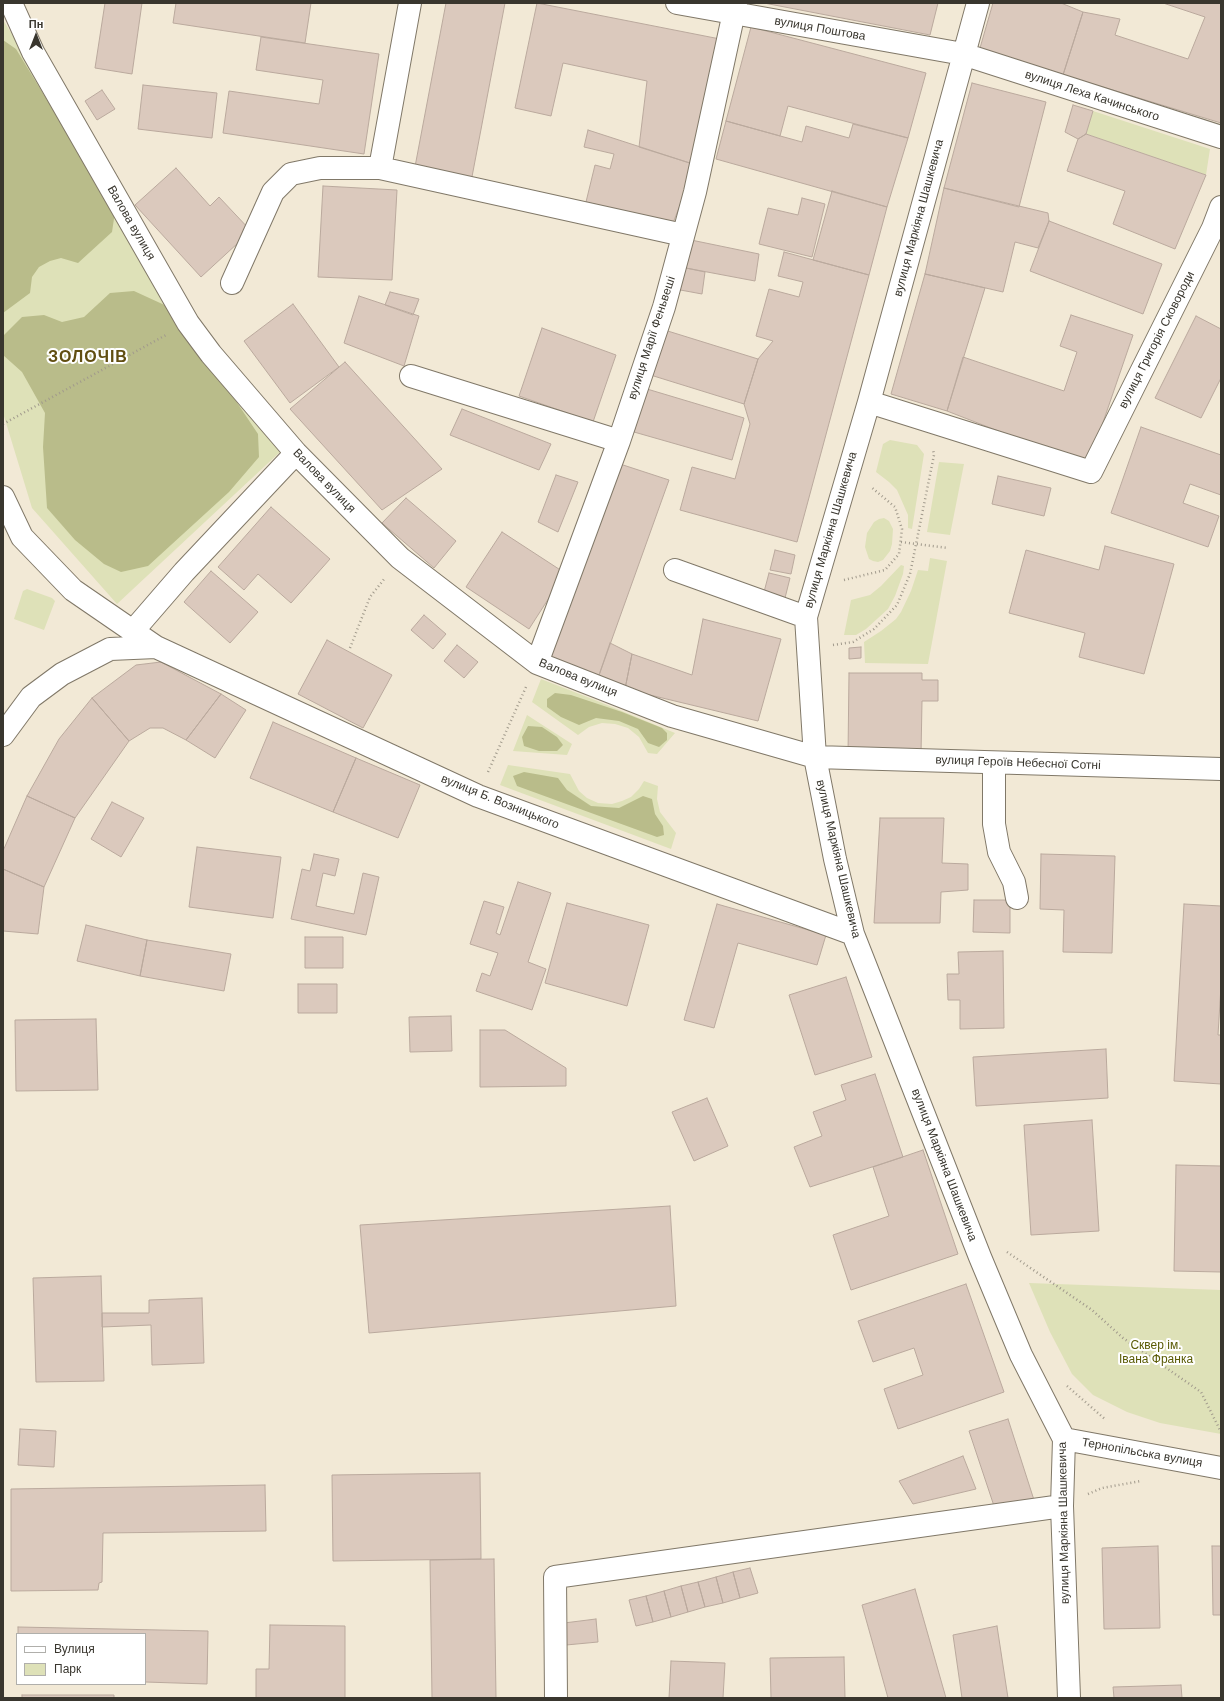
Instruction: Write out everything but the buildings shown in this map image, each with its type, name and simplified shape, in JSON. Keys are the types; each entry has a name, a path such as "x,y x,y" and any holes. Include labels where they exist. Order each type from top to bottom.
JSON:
{"street":[{"name":"Валова вулиця","path":"11,3 33,52 188,323 211,354 296,453 400,558 537,663 672,716 815,757"},
{"path":"380,168 410,3"},
{"name":"вулиця Поштова","path":"677,3 735,8 963,54"},
{"name":"вулиця Маркіяна Шашкевича","path":"978,3 869,402 806,617 815,757 835,859 853,934 980,1257 1021,1355 1064,1439 1062,1506 1069,1698"},
{"name":"вулиця Марії Феньвеші","path":"537,663 619,441 664,307 695,192 735,8"},
{"name":"вулиця Леха Качинського","path":"963,54 1221,137"},
{"path":"232,283 273,192 291,174 320,168 380,168 683,235"},
{"name":"вулиця Григорія Сковороди","path":"869,402 1091,472 1217,230 1221,207"},
{"path":"411,376 619,441"},
{"path":"133,631 184,572 296,453"},
{"path":"3,497 3,505"},
{"name":"вулиця Б. Возницького","path":"3,497 22,537 73,590 156,647 478,796 853,934"},
{"path":"675,570 806,617"},
{"name":"вулиця Б. Возницького","path":"3,735 30,697 62,674 110,649 156,647"},
{"name":"вулиця Героїв Небесної Сотні","path":"815,757 1221,769"},
{"path":"994,763 994,824 999,852 1014,882 1017,898"},
{"name":"Тернопільська вулиця","path":"1064,1439 1221,1468"},
{"path":"556,1698 556,1578 1062,1506"}],"path":[{"path":"3,424 188,323"},
{"path":"808,649 853,642 874,630 897,605 910,574 934,455 933,448"},
{"path":"814,588 885,570 899,554 902,529 895,507 870,486 846,481"},
{"path":"901,542 948,548"},
{"path":"350,648 370,597"},
{"path":"493,760 537,663"},
{"path":"1006,1252 1092,1310 1122,1338 1201,1392 1221,1432"},
{"path":"1066,1385 1107,1421"},
{"path":"1086,1495 1102,1488 1143,1481"}],"green space":[{"path":"3,20 280,452 117,604 32,508 3,413"},
{"path":"3,40 16,49 115,212 112,232 78,263 61,258 50,261 39,267 32,277 30,293 3,313"},
{"path":"1093,111 1210,149 1206,175 1086,134"},
{"path":"134,291 171,308 258,434 259,457 229,492 148,566 121,572 104,564 75,540 47,508 43,447 45,413 22,372 3,355 3,336 22,317 44,315 62,322 84,317 110,293"},
{"path":"890,440 917,445 924,454 912,529 908,528 908,515 897,490 876,472 883,444"},
{"path":"939,462 964,464 950,535 927,532"},
{"path":"884,518 889,521 893,529 892,544 890,551 883,560 878,562 869,559 865,547 867,533 874,522"},
{"path":"930,558 947,561 928,664 865,663 864,642 896,619 911,591 918,570 928,571"},
{"path":"901,565 904,566 903,574 895,596 888,609 866,629 856,635 844,635 851,600 870,595"},
{"path":"27,589 52,598 55,601 44,630 14,619 23,591"},
{"path":"541,679 675,733 657,754 648,753 639,737 628,728 615,724 602,723 589,727 578,735 532,702"},
{"path":"555,693 571,695 622,712 662,728 667,733 667,740 659,747 648,743 638,729 619,721 596,718 579,725 561,717 547,707 547,699"},
{"path":"527,715 572,744 567,755 513,751"},
{"path":"528,726 542,727 557,737 563,745 557,751 539,751 524,746 522,737"},
{"path":"508,765 570,774 579,791 587,798 598,803 612,804 631,797 644,781 658,786 657,799 660,812 676,833 671,849 500,785"},
{"path":"524,772 558,778 567,790 591,806 619,808 643,796 652,799 655,814 663,826 664,835 657,837 517,786 513,776"},
{"name":"Сквер ім. Івана Франка","path":"1029,1283 1221,1290 1221,1434 1160,1423 1127,1412 1093,1395 1072,1374 1050,1332"}],"district":[{"name":"ЗОЛОЧІВ","path":"88,358"}]}
